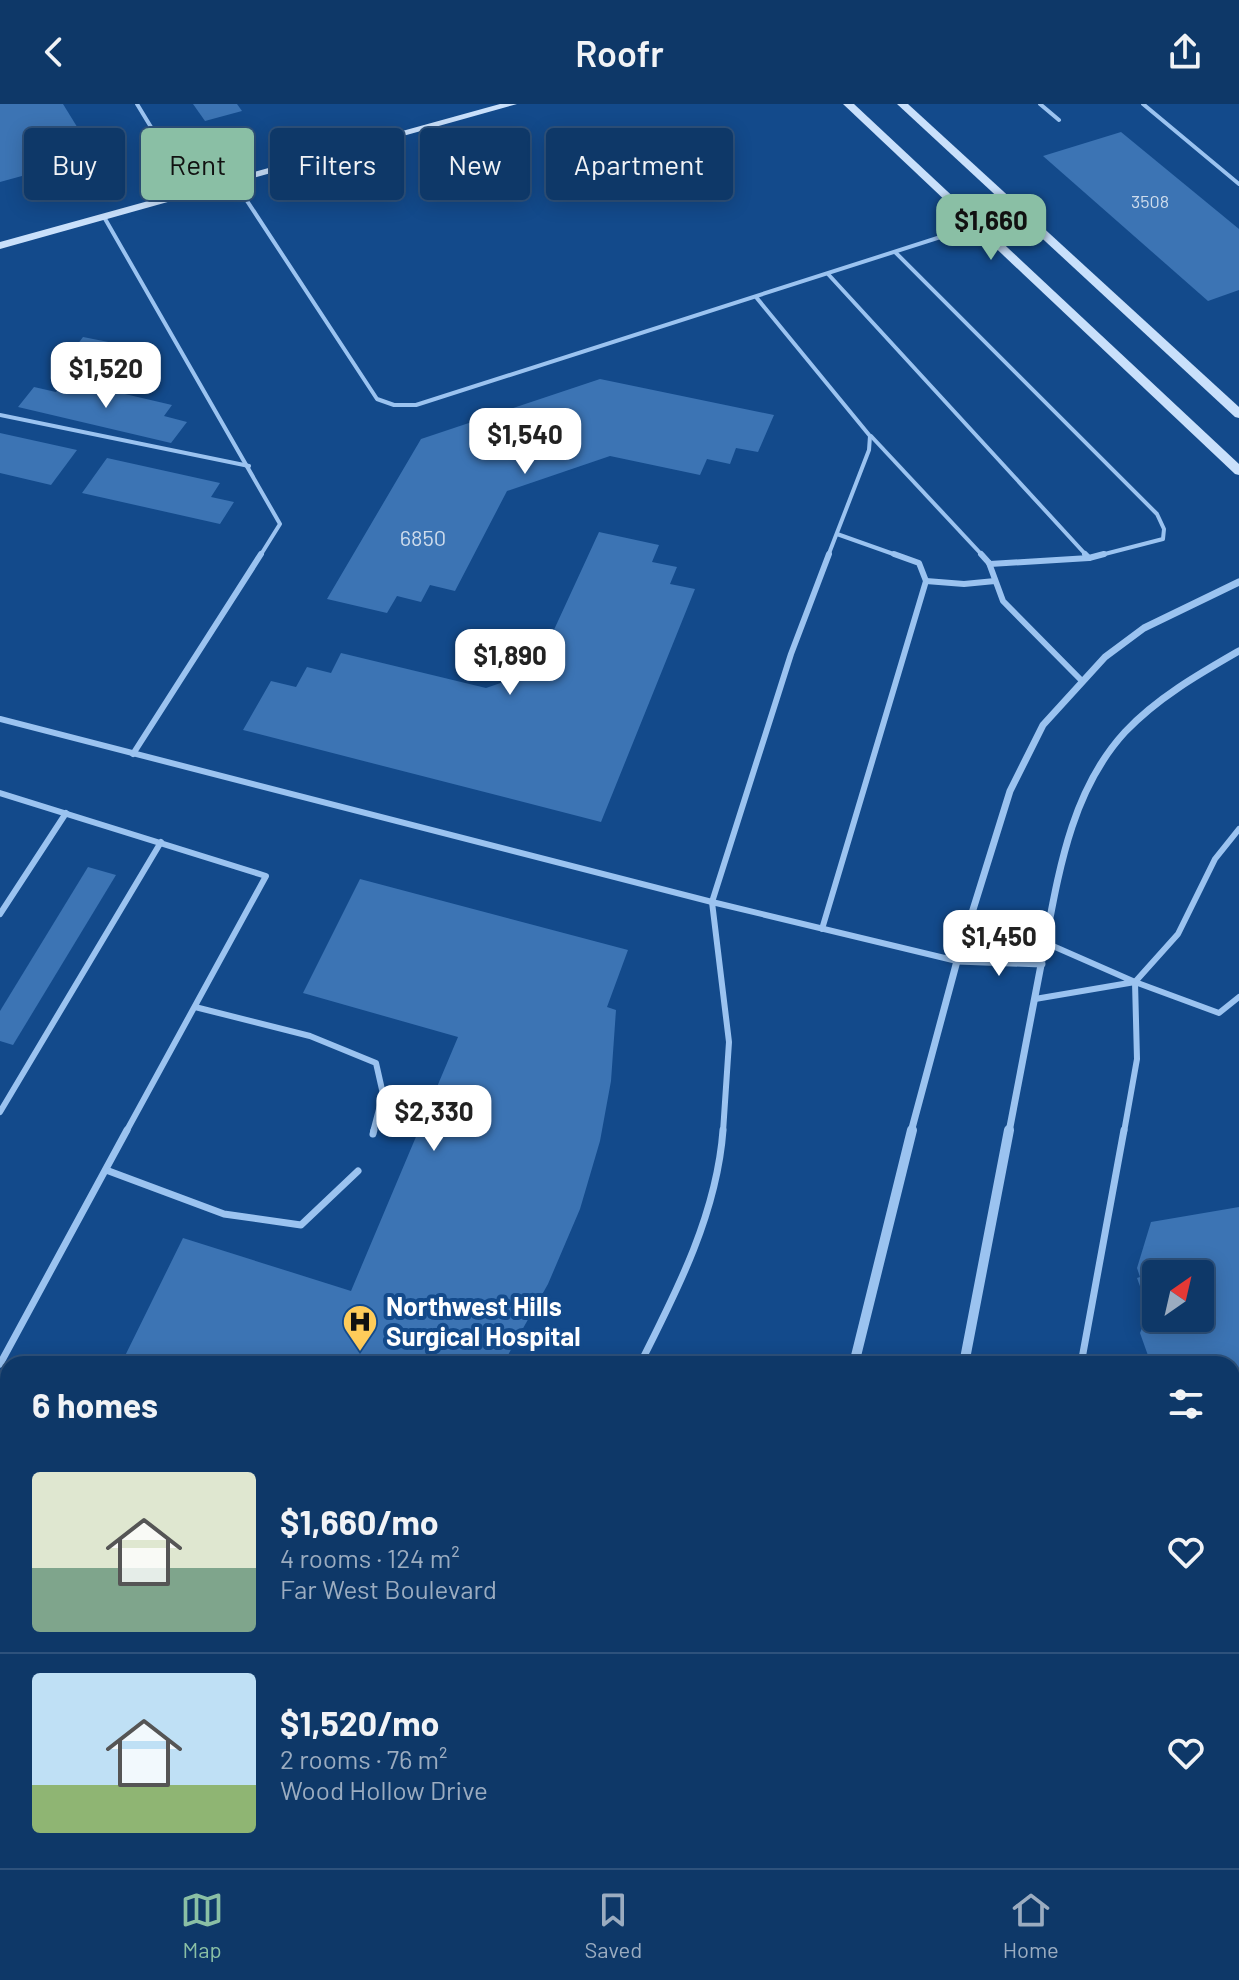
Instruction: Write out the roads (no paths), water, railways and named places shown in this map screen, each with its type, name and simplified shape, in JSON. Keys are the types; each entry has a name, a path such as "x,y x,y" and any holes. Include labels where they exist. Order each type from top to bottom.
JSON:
{"street":[{"path":"254,175 512,104"},
{"path":"848,104 1239,471"},
{"path":"902,104 1239,414"},
{"path":"0,246 166,200"},
{"path":"856,1356 882,1241 957,961 1010,791 1043,725 1105,657 1144,628 1239,582"},
{"path":"966,1356 1063,852 1086,793 1114,745 1195,676 1239,651"},
{"path":"957,961 1042,964"}],"lane":[{"path":"137,104 152,128"},
{"path":"1040,104 1059,120"},
{"path":"1143,104 1239,184"},
{"path":"246,200 377,399 394,405 416,405 978,225 1022,214"},
{"path":"104,217 280,524 133,754"},
{"path":"895,252 1157,514 1164,529 1163,539 1089,558 989,563"},
{"path":"828,274 1089,558"},
{"path":"756,297 870,436 989,563 1003,601 1082,681"},
{"path":"0,415 249,466"},
{"path":"644,1356 678,1290 720,1170 729,1042 712,902 791,654 869,450 870,436"},
{"path":"822,929 926,581 919,563 837,534"},
{"path":"926,581 964,584 995,581"},
{"path":"0,719 712,902 957,961"},
{"path":"0,793 266,876 4,1356"},
{"path":"0,914 66,813"},
{"path":"1035,999 1135,982 1178,934 1215,859 1239,829"},
{"path":"0,1112 161,842"},
{"path":"1046,943 1135,982 1219,1013 1239,997"},
{"path":"1082,1356 1137,1059 1135,982"},
{"path":"195,1007 310,1036 376,1063 383,1094 373,1134"},
{"path":"106,1170 224,1214 301,1225 358,1171"}],"place":[{"name":"Northwest Hills Surgical Hospital","path":"360,1353"}]}
